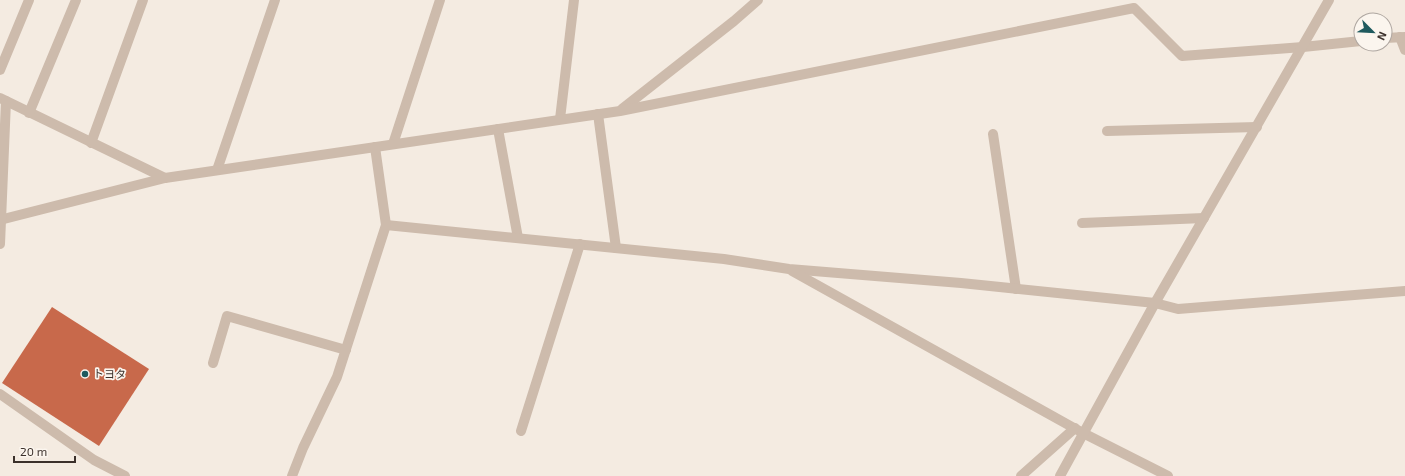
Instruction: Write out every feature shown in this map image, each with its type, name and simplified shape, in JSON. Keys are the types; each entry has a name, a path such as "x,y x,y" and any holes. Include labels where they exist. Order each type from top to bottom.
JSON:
{"street":[{"path":"0,70 29,0"},
{"path":"29,112 76,0"},
{"path":"91,142 143,0"},
{"path":"217,170 274,0"},
{"path":"393,144 440,0"},
{"path":"560,120 574,0"},
{"path":"620,111 734,21 758,0"},
{"path":"1060,476 1079,430 1155,303 1329,0"},
{"path":"1,220 165,178 620,111 1134,8 1182,56 1353,42"},
{"path":"1402,37 1405,50"},
{"path":"0,244 3,100 165,178"},
{"path":"598,114 616,248"},
{"path":"1107,131 1256,127"},
{"path":"498,129 518,238"},
{"path":"993,134 1016,289"},
{"path":"292,476 303,448 337,377 386,224 374,147"},
{"path":"1082,223 1204,218"},
{"path":"386,224 724,259 789,269 1155,303 1178,309 1405,291"},
{"path":"521,431 580,244"},
{"path":"789,269 1079,430 1168,476"},
{"path":"213,363 227,316 346,350"},
{"path":"0,394 94,460 125,476"},
{"path":"1021,476 1079,430"}],"building":[{"path":"52,307 149,369 99,446 2,383"}],"place":[{"name":"トヨタ","path":"85,374"}]}
